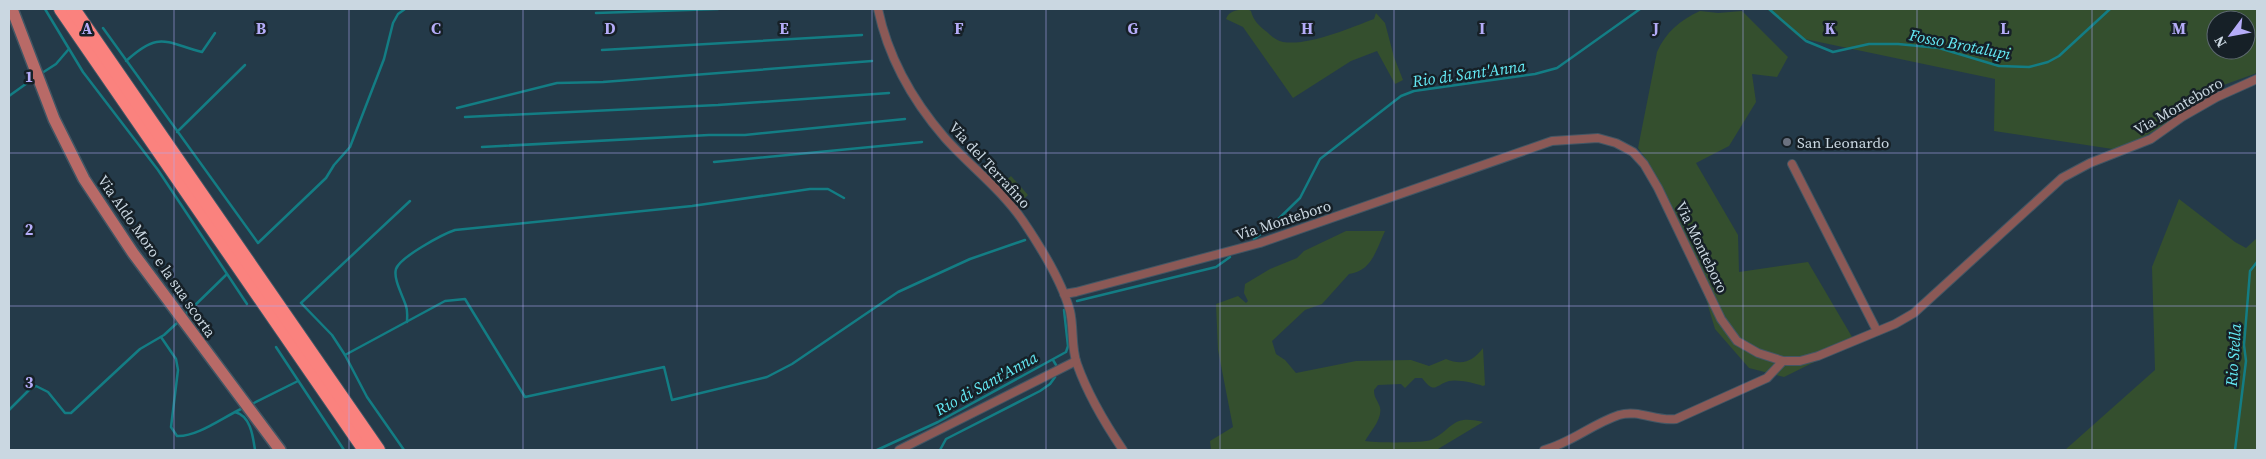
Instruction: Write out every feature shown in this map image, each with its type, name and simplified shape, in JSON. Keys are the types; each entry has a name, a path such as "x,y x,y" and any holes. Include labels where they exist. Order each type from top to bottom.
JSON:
{"highway":[{"path":"61,9 365,450"},
{"path":"73,9 378,450"}],"main road":[{"name":"Via Aldo Moro e la sua scorta","path":"12,9 54,119 84,179 133,253 280,450"}],"street":[{"name":"Via del Terrafino","path":"878,9 882,28 907,85 946,138 985,177 1023,220 1064,294 1072,322 1076,361 1095,407 1123,450"},
{"name":"Via Monteboro","path":"1064,294 1260,243 1552,141 1573,138 1598,138 1633,152 1644,164 1658,188 1721,319 1737,341 1758,353 1783,361 1800,361 1818,356 1914,313 2062,178 2090,163 2152,139 2189,113 2217,97 2257,79"},
{"path":"1792,164 1876,331"},
{"path":"900,450 1076,361"},
{"path":"1544,450 1564,444 1619,416 1631,413 1644,414 1665,421 1676,418 1767,378 1783,361"}],"green space":[{"path":"1247,9 1251,11 1259,25 1274,38 1279,41 1293,43 1317,39 1342,31 1374,19 1376,13 1385,23 1394,57 1403,80 1395,84 1377,51 1351,61 1293,98 1243,27 1226,19 1232,12"},
{"path":"1767,9 2257,9 2257,73 2218,87 2167,124 2119,150 1994,131 1995,79 1800,38"},
{"path":"1700,11 1718,13 1742,11 1788,57 1777,77 1752,74 1756,102 1729,146 1696,163 1738,235 1739,272 1808,262 1855,342 1784,377 1749,368 1715,329 1706,299 1649,163 1638,148 1657,52 1674,27"},
{"path":"1011,176 1028,195 1017,205 1000,186"},
{"path":"2179,199 2235,242 2246,248 2257,238 2257,450 2065,450 2155,370 2152,267"},
{"path":"1346,231 1385,231 1376,252 1363,269 1349,274 1322,304 1305,310 1272,341 1276,354 1285,360 1296,373 1356,361 1411,360 1429,366 1446,359 1463,362 1471,359 1483,348 1485,385 1483,386 1449,381 1433,387 1422,378 1415,378 1405,388 1401,384 1378,385 1374,393 1380,409 1379,419 1365,441 1427,441 1459,421 1473,420 1483,422 1438,449 1453,450 1211,450 1210,441 1233,427 1218,350 1216,304 1238,296 1246,303 1248,301 1244,293 1245,284 1270,269 1297,258 1304,251"}],"waterway":[{"path":"45,9 83,72 158,170 247,304"},
{"path":"103,28 258,243 326,178 334,165 350,147 384,59 393,23 398,14 405,9"},
{"path":"596,13 718,9"},
{"name":"Rio di Sant'Anna","path":"1254,239 1269,228 1300,198 1320,159 1401,96 1414,91 1535,74 1557,68 1640,9"},
{"name":"Fosso Brotalupi","path":"1769,9 1806,41 1833,52 1869,44 1898,44 1939,48 1999,66 2029,67 2048,62 2059,56 2110,9"},
{"path":"126,61 146,46 155,42 170,43 202,52 215,33"},
{"path":"602,50 862,35"},
{"path":"42,73 56,64 68,50"},
{"path":"457,108 557,83 603,82 872,61"},
{"path":"177,132 245,65"},
{"path":"9,96 30,81"},
{"path":"465,117 718,105 889,93"},
{"path":"482,147 709,135 745,135 905,119"},
{"path":"714,162 922,142"},
{"path":"407,322 407,308 397,282 396,269 413,252 455,230 692,206 810,189 828,189 844,198"},
{"path":"404,450 367,397 332,335 301,303 410,201"},
{"path":"345,355 445,301 465,299 525,397 664,367 672,400 767,377 792,364 898,292 970,259 1025,240"},
{"name":"Rio di Sant'Anna","path":"1077,301 1216,267 1230,257"},
{"name":"Rio Stella","path":"2235,450 2246,361 2244,345 2250,271 2257,262"},
{"path":"187,313 227,274"},
{"name":"Rio di Sant'Anna","path":"877,450 938,422 1066,352 1068,346 1064,310"},
{"path":"9,410 29,390 36,386 48,392 65,413 71,413 140,349 164,335 177,323"},
{"path":"161,337 176,359 178,370 171,427 177,436 201,430 241,409"},
{"path":"276,347 344,450"},
{"name":"Rio di Sant'Anna","path":"1053,360 1056,365"},
{"path":"940,450 946,439 1040,391 1050,384 1055,377"},
{"path":"254,403 298,381"},
{"path":"235,412 248,422 255,450"}],"place":[{"name":"San Leonardo","path":"1787,142"}]}
